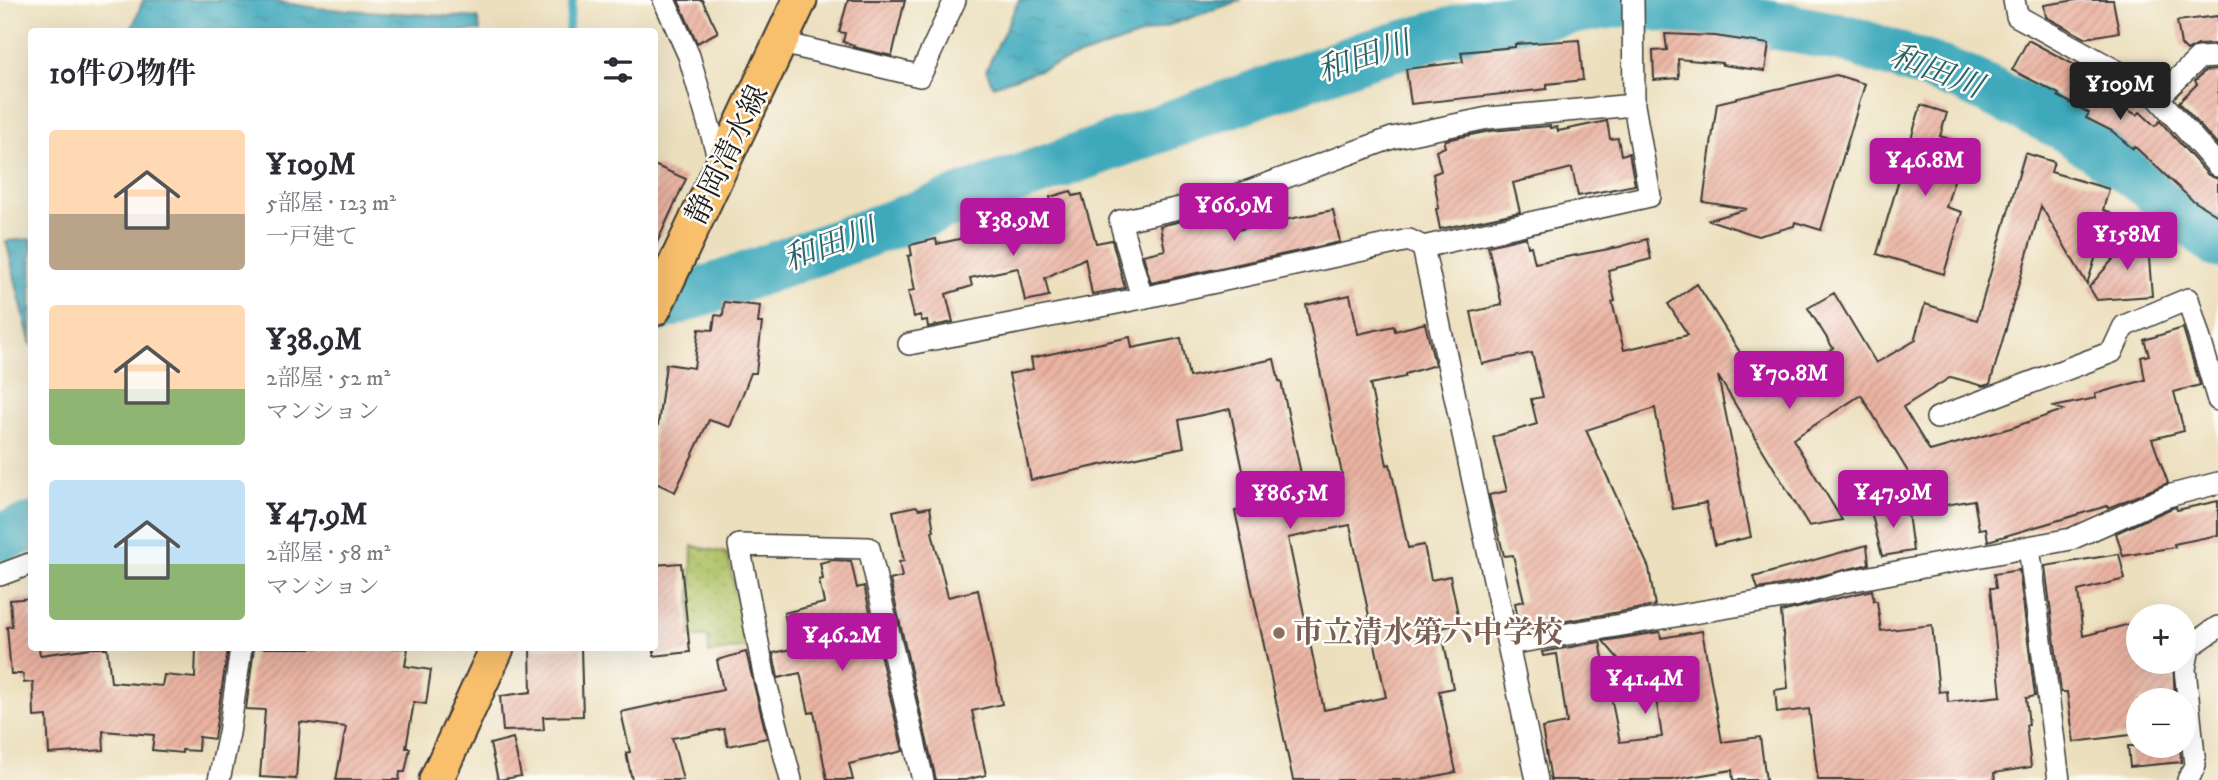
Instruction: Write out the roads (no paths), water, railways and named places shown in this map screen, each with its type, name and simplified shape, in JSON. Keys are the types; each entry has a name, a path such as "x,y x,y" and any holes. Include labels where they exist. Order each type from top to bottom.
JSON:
{"main road":[{"name":"静岡清水線","path":"660,297 800,0"},
{"path":"436,780 496,651"}],"street":[{"path":"664,0 690,56 721,167"},
{"path":"782,43 920,76 955,0"},
{"path":"909,344 1142,298 1409,240 1423,247 1650,196 1634,105 1633,0"},
{"path":"2014,0 2017,16 2151,90 2218,166"},
{"path":"2158,98 2199,58 2218,57"},
{"path":"1142,298 1120,221 1235,196 1392,138 1488,118 1634,105"},
{"path":"1423,247 1537,780"},
{"path":"1937,418 2112,352 2124,326 2188,299 2218,400"},
{"path":"1508,644 1795,596 1844,582 2071,539 2168,496 2218,483"},
{"path":"791,780 765,679 739,545 869,548 923,780"},
{"path":"2029,547 2059,780"},
{"path":"0,575 28,564"},
{"path":"2188,780 2195,765 2185,669 2189,647 2218,626"},
{"path":"219,780 229,733 241,651"}],"water":[{"path":"143,0 265,0 317,8 478,18 480,28 132,28"},
{"path":"1019,0 1242,0 993,86 986,70"},
{"path":"28,239 28,333 6,241"}],"waterway":[{"path":"569,28 573,0"},
{"name":"和田川","path":"658,308 1366,55 1477,24 1626,2 1753,21 1847,39 1961,77 2063,126 2141,179 2218,244"},
{"name":"和田川","path":"0,537 28,528"}],"place":[{"name":"市立清水第六中学校","path":"1279,633"}]}
